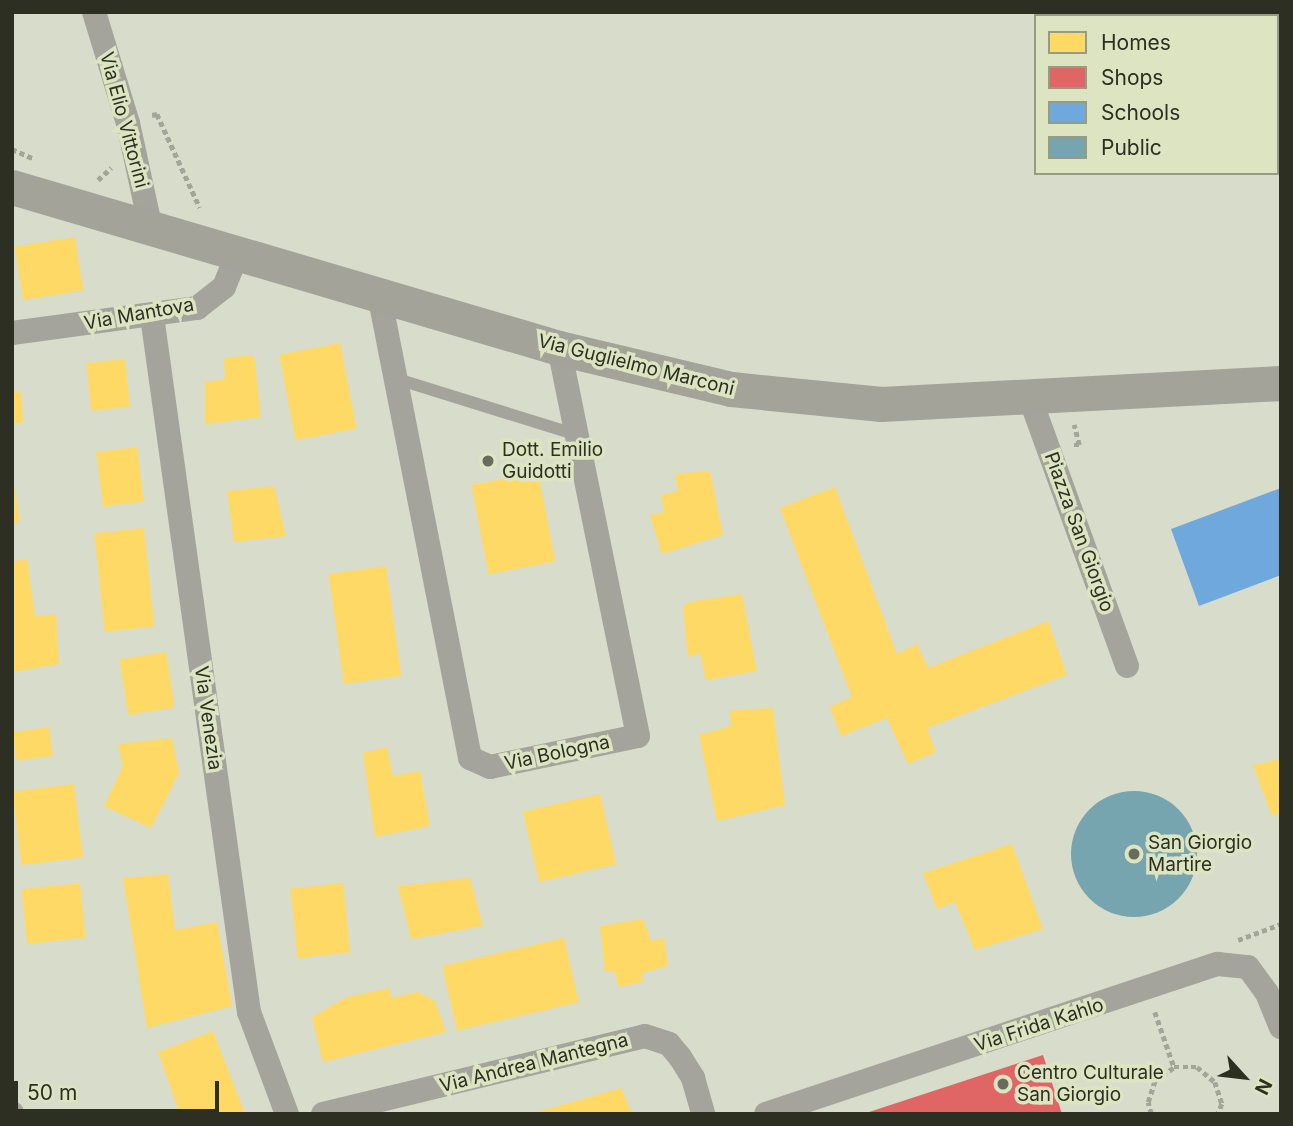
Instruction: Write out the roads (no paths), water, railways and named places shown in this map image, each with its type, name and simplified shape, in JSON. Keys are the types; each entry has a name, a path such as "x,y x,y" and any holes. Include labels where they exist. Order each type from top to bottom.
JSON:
{"main road":[{"name":"Via Guglielmo Marconi","path":"12,187 559,348 731,389 881,404 1281,383"}],"street":[{"name":"Via Elio Vittorini","path":"94,12 128,123 152,229"},
{"name":"Via Mantova","path":"12,333 197,308 224,287 238,252"},
{"name":"Via Bologna","path":"379,294 392,378 470,758 490,767 638,736 559,348"},
{"name":"Via Venezia","path":"152,316 249,1012 288,1114"},
{"name":"Piazza San Giorgio","path":"1030,398 1126,666"},
{"name":"Via Frida Kahlo","path":"766,1114 1218,964 1248,967 1267,993 1281,1027"},
{"name":"Via Andrea Mantegna","path":"323,1114 645,1036 669,1044 680,1057 693,1078 703,1114"}],"lane":[{"path":"392,378 577,435"}],"place":[{"name":"Dott. Emilio Guidotti","path":"488,461"},
{"name":"San Giorgio Martire","path":"1134,854"},
{"name":"Centro Culturale San Giorgio","path":"1003,1084"}]}
